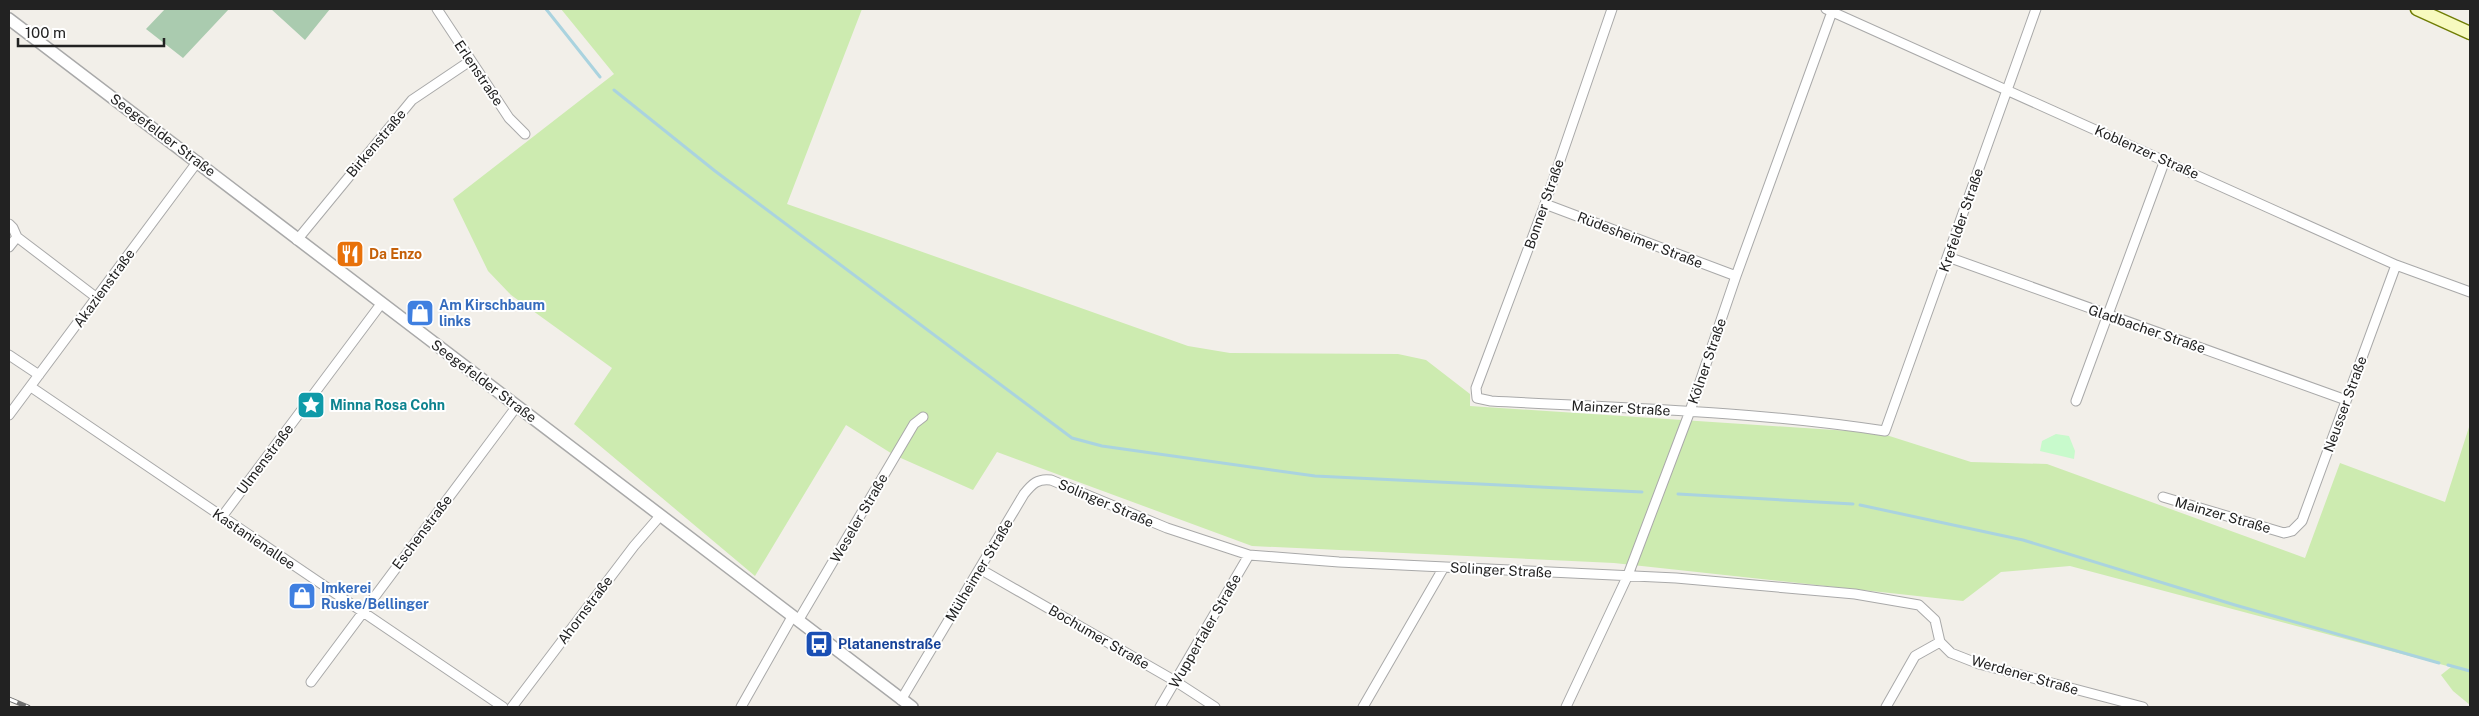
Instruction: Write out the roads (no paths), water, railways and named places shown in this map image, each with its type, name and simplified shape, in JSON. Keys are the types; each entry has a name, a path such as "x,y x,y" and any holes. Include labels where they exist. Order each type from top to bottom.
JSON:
{"main road":[{"path":"2417,9 2470,33"}],"street":[{"name":"Erlenstraße","path":"437,9 509,118 525,134"},
{"name":"Bonner Straße","path":"1477,398 1476,388 1545,204 1612,9"},
{"name":"Krefelder Straße","path":"1885,431 2036,9"},
{"name":"Koblenzer Straße","path":"1830,10 2006,91 2165,160 2396,265 2470,292"},
{"name":"Kölner Straße","path":"1566,707 1628,575 1690,412 1830,10"},
{"name":"Seegefelder Straße","path":"9,19 198,161 297,240 568,443 660,516 912,707"},
{"name":"Birkenstraße","path":"297,240 412,100 470,61"},
{"path":"2076,401 2165,160"},
{"name":"Akazienstraße","path":"9,414 198,161"},
{"name":"Rüdesheimer Straße","path":"1545,204 1736,276"},
{"path":"9,224 14,228 16,237 97,298"},
{"path":"9,247 16,237"},
{"name":"Gladbacher Straße","path":"1948,256 2108,316 2346,400"},
{"name":"Neusser Straße","path":"2284,533 2292,531 2302,521 2396,265"},
{"name":"Ulmenstraße","path":"221,518 382,304"},
{"path":"9,355 40,375"},
{"name":"Kastanienallee","path":"31,387 221,518 363,611 502,707"},
{"name":"Mainzer Straße","path":"1477,398 1491,401 1826,422 1885,431"},
{"name":"Eschenstraße","path":"311,682 517,406"},
{"name":"Weseler Straße","path":"795,619 914,424 923,418"},
{"name":"Mülheimer Straße","path":"901,700 1024,494 1032,484 1042,479 1051,480"},
{"name":"Solinger Straße","path":"1051,480 1167,528 1249,555 1339,562 1628,575 1771,585 1855,594 1919,605 1935,620 1940,642"},
{"name":"Mainzer Straße","path":"2162,498 2284,533"},
{"name":"Ahornstraße","path":"512,707 634,546 660,516"},
{"name":"Wuppertaler Straße","path":"1160,707 1249,555"},
{"path":"1363,707 1444,567"},
{"name":"Bochumer Straße","path":"980,569 1176,681 1215,707"},
{"path":"741,707 795,619"},
{"path":"1886,707 1915,656 1940,642"},
{"name":"Werdener Straße","path":"1940,642 1951,653 1979,664 2141,707"}],"waterway":[{"path":"546,9 600,77"},
{"path":"614,90 715,171 1072,438 1102,446 1315,476 1642,492"},
{"path":"1678,494 1853,504"},
{"path":"1860,505 2023,540 2235,605 2439,663"},
{"path":"2448,665 2470,671"}],"railway":[{"path":"9,699 28,707"}],"place":[{"name":"Da Enzo","path":"350,254"},
{"name":"Am Kirschbaum links","path":"420,313"},
{"name":"Minna Rosa Cohn","path":"311,405"},
{"name":"Imkerei Ruske/Bellinger","path":"302,596"},
{"name":"Platanenstraße","path":"819,644"}]}
